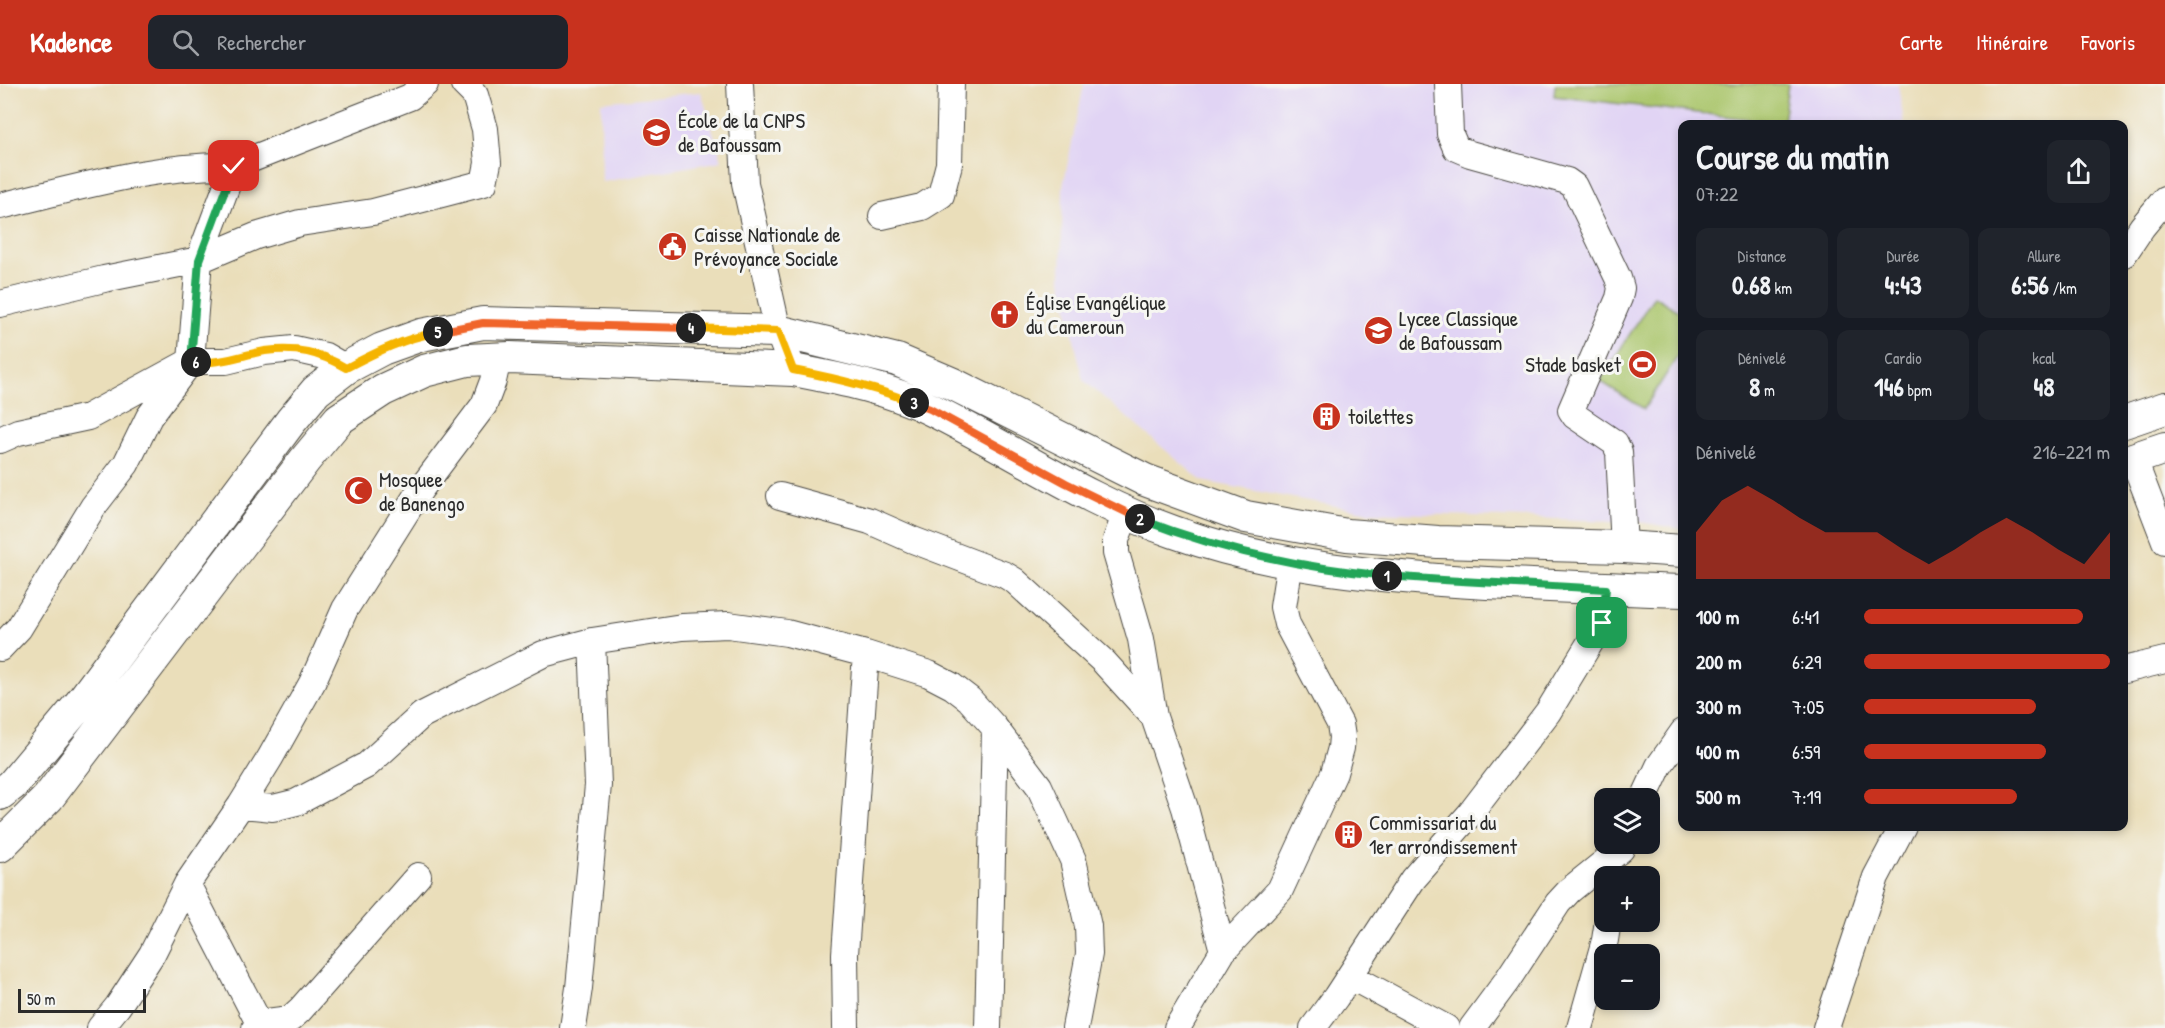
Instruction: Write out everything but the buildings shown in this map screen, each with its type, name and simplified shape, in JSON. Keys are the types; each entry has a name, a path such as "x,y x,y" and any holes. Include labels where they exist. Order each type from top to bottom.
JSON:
{"main road":[{"path":"0,794 12,785 79,705 291,421 316,391 346,368 382,349 421,335 483,323 778,331 897,360 953,384 1145,480 1246,517 1347,535 1404,540 1678,551"},
{"path":"0,846 48,798 305,460 339,419 383,390 424,371 467,360 498,358 793,370 837,378 882,390 930,409 1126,513 1174,532 1230,549 1341,572 1443,580 1678,591"},
{"path":"2128,421 2165,408"},
{"path":"2129,460 2165,448"}],"street":[{"path":"0,206 154,172 205,165 234,166 410,97 425,84"},
{"path":"0,304 104,279 199,260 256,236 300,223 374,212 484,183 488,163 485,129 476,95 464,84"},
{"path":"740,84 745,183 778,331 793,370"},
{"path":"882,216 922,207 941,195 949,164 951,84"},
{"path":"1448,84 1450,134 1456,148 1567,181 1574,186 1618,278 1621,288 1619,298 1571,410 1575,416 1615,443 1619,452 1624,547"},
{"path":"0,648 19,628 93,507 126,464 149,417 191,361 199,260 234,166"},
{"path":"2128,248 2165,199"},
{"path":"0,440 18,432 88,417 191,361 226,361 264,351 294,349 325,356 346,368"},
{"path":"100,1028 118,1006 152,954 187,884 241,805 307,692 345,609 420,490 484,405 498,358"},
{"path":"2129,460 2165,540"},
{"path":"780,496 870,521 1005,575 1015,581 1104,662 1154,717"},
{"path":"1126,513 1116,540 1116,553 1141,639 1154,717 1185,808 1223,951"},
{"path":"1177,1028 1223,951 1280,890 1334,773 1341,748 1340,724 1287,624 1283,607 1290,562"},
{"path":"1313,1028 1413,879 1470,814 1548,712 1602,623 1606,589"},
{"path":"241,805 273,808 297,802 367,765 422,715 543,654 592,641 682,627 728,625 787,633 866,654 929,674 952,686 969,699 995,728 1039,786 1073,860 1090,938 1075,1028"},
{"path":"573,1028 579,988 598,785 592,641"},
{"path":"846,1028 845,954 866,654"},
{"path":"2128,669 2165,660"},
{"path":"988,1028 995,728"},
{"path":"1649,788 1659,766 1678,739"},
{"path":"1826,1028 1876,877 1900,831"},
{"path":"1472,1028 1506,982 1558,903 1613,854"},
{"path":"187,884 259,1026 290,1019 300,1010 418,876"},
{"path":"1580,1028 1606,932"},
{"path":"1350,976 1446,1028"}],"shaded area":[{"name":"Lycee Classique de Bafoussam","path":"1084,84 1898,84 1903,120 1678,120 1678,528 1640,522 1369,512 1202,481 1083,380 1061,280 1063,186"},
{"name":"École de la CNPS de Bafoussam","path":"701,92 722,161 602,182 601,102"}],"green space":[{"path":"1555,84 1788,84 1783,120 1758,120 1554,96"},
{"name":"Stade basket","path":"1654,296 1678,311 1678,356 1644,409 1600,381"}],"place":[{"name":"École de la CNPS de Bafoussam","path":"657,132"},
{"name":"Caisse Nationale de Prévoyance Sociale","path":"673,246"},
{"name":"Église Evangélique du Cameroun","path":"1005,314"},
{"name":"Lycee Classique de Bafoussam","path":"1378,330"},
{"name":"Stade basket","path":"1642,364"},
{"name":"toilettes","path":"1327,416"},
{"name":"Mosquee de Banengo","path":"358,491"},
{"name":"Commissariat du 1er arrondissement","path":"1348,834"}],"route":[{"path":"234,166 199,260 191,361 206,363 226,361 264,351 294,349 325,356 346,368 382,349 421,335 483,323 778,331 793,370 837,378 882,390 930,409 1066,483 1126,513 1174,532 1241,552 1341,572 1606,589 1602,623"}]}
